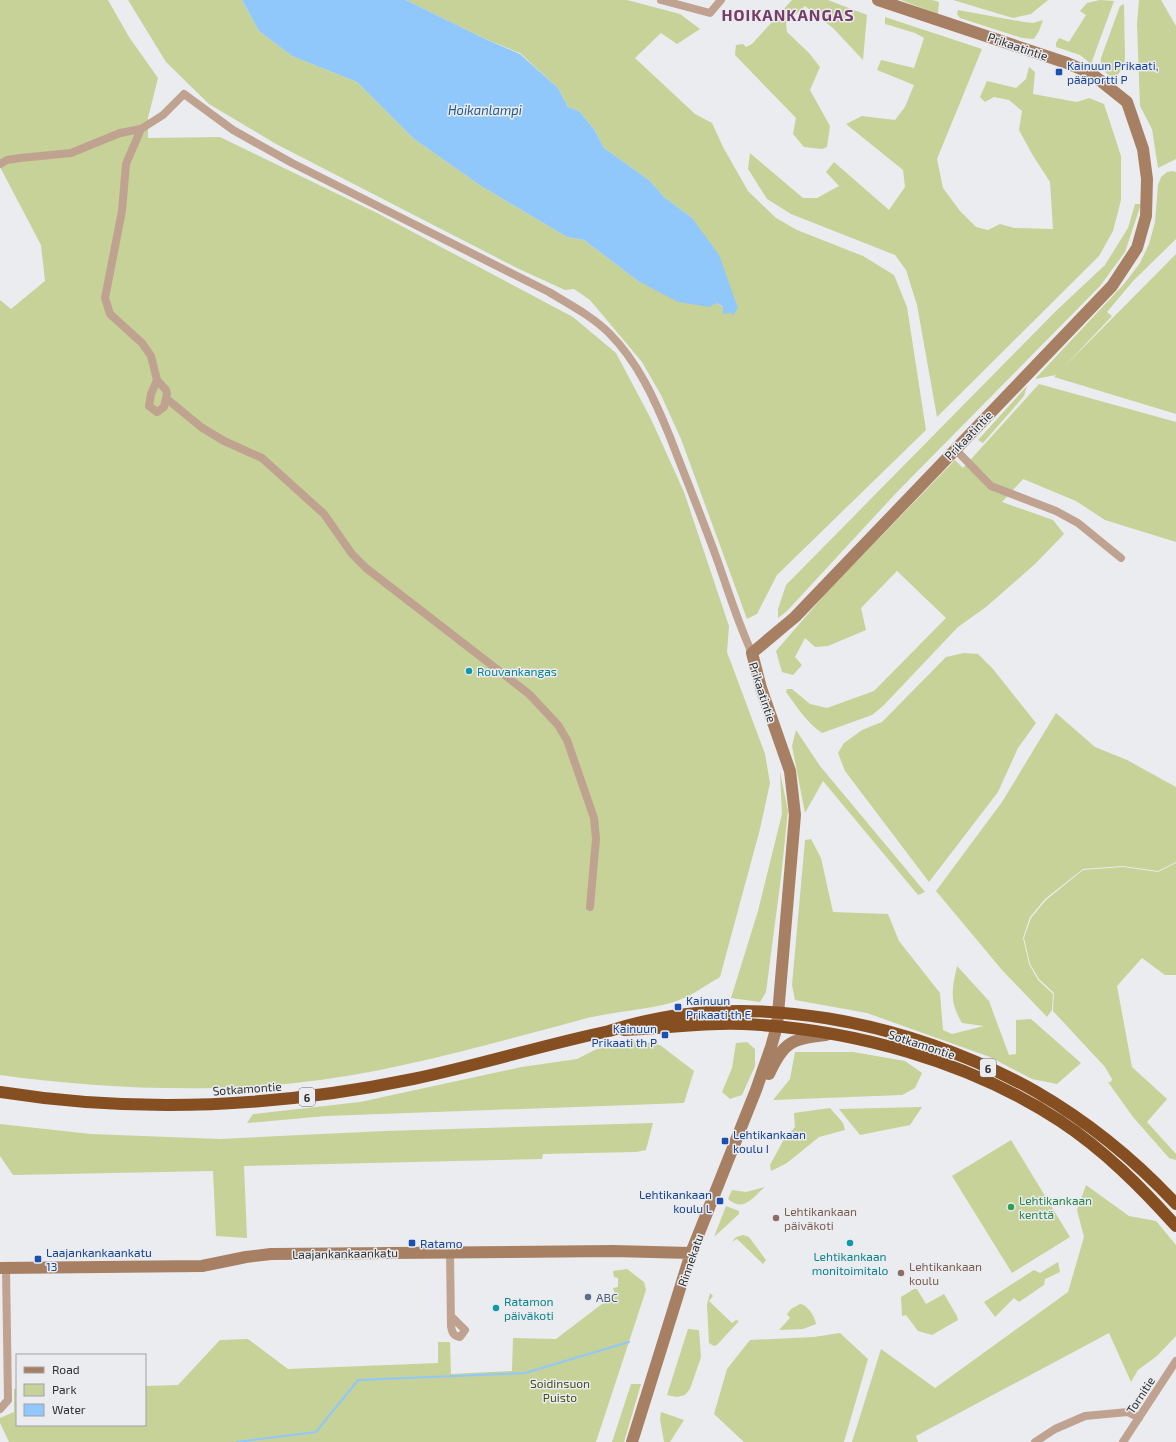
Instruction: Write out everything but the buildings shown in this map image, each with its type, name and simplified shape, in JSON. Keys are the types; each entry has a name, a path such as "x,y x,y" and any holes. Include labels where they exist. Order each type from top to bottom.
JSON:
{"highway":[{"name":"Sotkamontie","path":"0,1092 74,1101 140,1105 200,1106 269,1102 338,1093 413,1079 609,1031 637,1022 684,1013 747,1011 778,1013 843,1021 873,1028 959,1056 1011,1079 1068,1112 1134,1161 1176,1204"},
{"name":"Sotkamontie","path":"609,1031 706,1024 777,1026 834,1034 875,1043 928,1059 978,1078 1028,1101 1060,1122 1113,1162 1149,1195 1176,1226"}],"street":[{"path":"661,0 710,13 721,0"},
{"name":"Prikaatintie","path":"778,1013 795,815 790,771 761,688 752,653 796,616 1112,286 1137,248 1146,216 1147,179 1143,149 1127,102 1092,74 1067,63 878,0"},
{"path":"0,164 7,160 71,153 120,133 141,129 163,116 184,94 233,130 292,163 549,292 584,313 609,333 640,373 660,411 718,562 739,625 752,653"},
{"path":"141,129 126,164 122,211 105,298 110,314 142,343 151,356 157,380 166,390 167,399 164,407 157,412 149,406 151,394 157,380"},
{"path":"167,399 201,427 224,441 262,458 324,514 352,554 366,568 529,694 555,721 567,740 594,818 596,839 590,907"},
{"path":"955,449 990,486 1056,510 1078,522 1121,558"},
{"name":"Rinnekatu","path":"632,1442 691,1253 756,1090 777,1026 778,1013"},
{"path":"756,1090 761,1086 782,1050 789,1043 809,1037 834,1034"},
{"name":"Laajankankaankatu","path":"3,1268 202,1266 246,1257 271,1254 627,1250 691,1253"},
{"path":"450,1252 451,1316"},
{"path":"0,1409 8,1400 3,1325 3,1268"},
{"name":"Tornitie","path":"1123,1442 1176,1361"},
{"path":"1035,1442 1055,1429 1085,1416 1128,1412 1139,1418"}],"green space":[{"path":"0,0 108,0 129,37 158,78 148,118 148,138 220,137 377,213 573,317 616,353 651,419 684,492 729,626 727,652 765,754 770,783 760,829 720,977 686,997 663,1005 592,1017 403,1065 295,1083 223,1088 148,1088 72,1083 0,1075 0,300 11,309 45,281 41,245 0,167"},
{"path":"128,0 242,0 259,31 292,56 357,82 414,139 481,186 567,237 584,240 638,281 717,303 730,313 692,218 664,197 649,180 604,148 594,129 579,111 568,107 558,88 520,53 483,38 406,0 627,0 680,14 700,29 677,44 661,33 635,58 695,114 712,123 723,147 748,191 776,218 797,230 863,256 894,275 907,307 926,430 777,575 757,614 747,619 681,439 661,395 642,362 590,300 574,289 565,290 517,268 276,144 209,104 166,62"},
{"path":"792,0 828,0 867,15 863,60 833,28 805,6 786,23 787,32 809,53 820,67 810,90 830,126 827,147 822,149 804,147 793,134 796,118 735,55 736,45 743,44 746,47 752,44"},
{"path":"901,0 932,0 939,2 938,14"},
{"path":"953,0 1048,0 1031,14 1013,18"},
{"path":"1100,0 1114,1 1091,64 1080,55 1056,47 1056,43 1059,38 1069,42 1086,15 1080,11 1087,3"},
{"path":"1139,0 1161,0 1176,26 1176,159 1158,168 1152,129 1140,106 1137,24"},
{"path":"1124,4 1124,66 1117,76 1113,78 1103,70 1101,58 1120,6"},
{"path":"958,10 1024,22 1033,23 1043,20 1034,39 1022,38 960,18 957,14"},
{"path":"885,17 982,49 937,159 943,188 960,211 976,227 988,230 1000,224 1014,228 1053,229 1050,182 1019,130 1022,111 1009,100 994,97 985,102 980,97 987,81 1016,88 1026,79 1029,67 1035,72 1033,94 1077,102 1089,98 1104,104 1121,156 1121,200 1113,231 1099,256 937,417 917,305 906,270 895,255 791,214 767,199 748,169 750,153 803,198 817,198 839,186 826,172 834,162 889,210 905,187 903,170 846,124 862,116 895,120 905,107 914,85 877,70 881,60 914,68 924,38 915,33 885,24"},
{"path":"1167,172 1176,172 1176,239 1133,281 1107,312 1112,316 1063,368 1176,254 1176,414 1054,377 1056,375 1035,379 1124,284 1140,263 1149,244 1155,222 1158,185 1161,177"},
{"path":"1135,204 1141,204 1125,252 1100,286 897,492 787,611 778,618 778,609 786,585 1057,310 1105,265 1128,228"},
{"path":"1039,384 1176,422 1176,542 1105,520 1076,501 1023,479 1002,502 1053,520 1064,534 1035,564 986,607 958,627 883,706 872,715 822,733 802,714 786,692 787,689 792,689 810,704 827,708 874,691 946,618 897,571 861,608 866,630 828,646 815,647 805,638 795,657 802,665 793,675 782,672 776,651 827,592 955,460 963,468"},
{"path":"1027,386 1024,396 983,443 978,440"},
{"path":"964,653 978,654 993,669 1036,723 1018,748 998,792 929,882 845,771 838,753 844,743 862,730 882,722 946,657"},
{"path":"1056,713 1095,747 1127,760 1176,787 1176,862 1158,871 1123,866 1083,869 1045,899 1030,917 1023,938 1029,964 1038,980 1053,994 1052,1010 1047,1017 1002,970 936,891 1002,802"},
{"path":"796,730 820,766 925,892 918,895 823,781 805,813 792,746"},
{"path":"780,772 788,811 766,992 760,1002 731,998 758,911 782,814"},
{"path":"811,839 821,858 833,912 888,914 899,941 940,993 943,1030 952,1034 984,1026 962,1023 958,1015 953,1002 953,989 957,966 989,1001 1009,1055 1016,1054 1016,1020 1031,1019 1081,1063 1057,1084 1032,1079 990,1057 867,1013 795,1000 792,985 805,840"},
{"path":"1176,863 1176,975 1165,975 1142,958 1117,986 1132,1067 1167,1099 1147,1122 1176,1154 1176,1160 1169,1158 1133,1117 1108,1082 1111,1082 1112,1079 1105,1067 1053,1011 1054,993 1039,979 1030,964 1024,938 1031,918 1046,900 1083,870 1123,867 1158,872"},
{"path":"636,1040 660,1045 694,1071 684,1103 326,1116 247,1123 253,1114 360,1102 522,1067 577,1059 597,1049"},
{"path":"747,1042 755,1049 755,1066 742,1095 730,1099 722,1092 732,1068 736,1043"},
{"path":"795,1052 853,1052 905,1061 922,1073 915,1088 902,1095 773,1100 790,1079"},
{"path":"922,1107 910,1125 860,1135 839,1109"},
{"path":"830,1108 843,1123 845,1130 819,1137 787,1163 771,1171 770,1165 783,1141 795,1127 794,1113"},
{"path":"653,1123 646,1150 636,1152 543,1154 542,1159 244,1166 247,1238 216,1236 213,1171 13,1175 0,1156 0,1124 91,1134 220,1139 384,1131"},
{"name":"Lehtikankaan kenttä","path":"1011,1140 1070,1237 1012,1273 952,1176"},
{"path":"1086,1185 1129,1216 1156,1221 1176,1245 1176,1336 1157,1356 1138,1370 1131,1382 1109,1333 916,1436 918,1442 852,1442 881,1349 935,1388 1068,1292 1084,1237 1077,1210"},
{"path":"765,1187 744,1204 734,1203 728,1199 732,1190 746,1192"},
{"path":"726,1206 739,1211 739,1214 714,1237"},
{"path":"743,1235 749,1237 766,1260 763,1264 737,1239 732,1242 736,1237"},
{"path":"1058,1262 1060,1272 1045,1279 1044,1285 1019,1302 1014,1298 995,1317 984,1302 1034,1270 1040,1273"},
{"name":"Soidinsuon Puisto","path":"627,1269 644,1282 646,1290 596,1442 9,1442 0,1423 0,1418 14,1412 14,1389 16,1389 16,1426 146,1426 146,1386 178,1385 220,1340 248,1339 288,1369 438,1363 438,1342 450,1342 451,1374 512,1371 513,1338 556,1339 615,1294 613,1288 618,1287 618,1278 614,1277 613,1271"},
{"path":"914,1289 917,1289 926,1304 944,1294 958,1320 932,1335 918,1331 906,1315 902,1316 901,1297"},
{"path":"710,1293 713,1296 709,1301 732,1323 736,1320 739,1321 717,1345 714,1346 709,1343 707,1305"},
{"path":"800,1304 811,1312 816,1324 803,1329 779,1330 790,1318 787,1314 791,1309"},
{"path":"688,1329 699,1330 701,1357 690,1389 685,1395 677,1397 667,1395"},
{"path":"840,1333 868,1359 844,1442 744,1442 714,1414 727,1369 750,1340 814,1337"},
{"path":"631,1384 641,1384 624,1442 612,1442"},
{"path":"661,1412 684,1420 670,1442 664,1442 660,1419"}],"water":[{"name":"Hoikanlampi","path":"242,0 406,0 483,38 520,54 558,88 568,107 579,111 594,129 604,148 649,180 664,197 692,218 719,255 738,308 733,315 730,313 723,314 723,307 717,303 709,307 678,302 638,281 584,240 567,237 481,186 414,139 357,82 292,56 259,31"}],"waterway":[{"path":"237,1442 316,1432 358,1380 525,1373 629,1342"}],"place":[{"name":"Kainuun Prikaati, pääportti P","path":"1059,72"},
{"name":"Rouvankangas","path":"469,671"},
{"name":"Kainuun Prikaati th E","path":"678,1007"},
{"name":"Kainuun Prikaati th P","path":"665,1035"},
{"name":"Lehtikankaan koulu I","path":"725,1141"},
{"name":"Lehtikankaan koulu L","path":"720,1201"},
{"name":"Lehtikankaan kenttä","path":"1011,1207"},
{"name":"Lehtikankaan päiväkoti","path":"776,1218"},
{"name":"Ratamo","path":"412,1243"},
{"name":"Lehtikankaan monitoimitalo","path":"850,1243"},
{"name":"Laajankankaankatu 13","path":"38,1259"},
{"name":"Lehtikankaan koulu","path":"901,1273"},
{"name":"ABC","path":"588,1297"},
{"name":"Ratamon päiväkoti","path":"496,1308"}],"district":[{"name":"HOIKANKANGAS","path":"788,14"}]}
